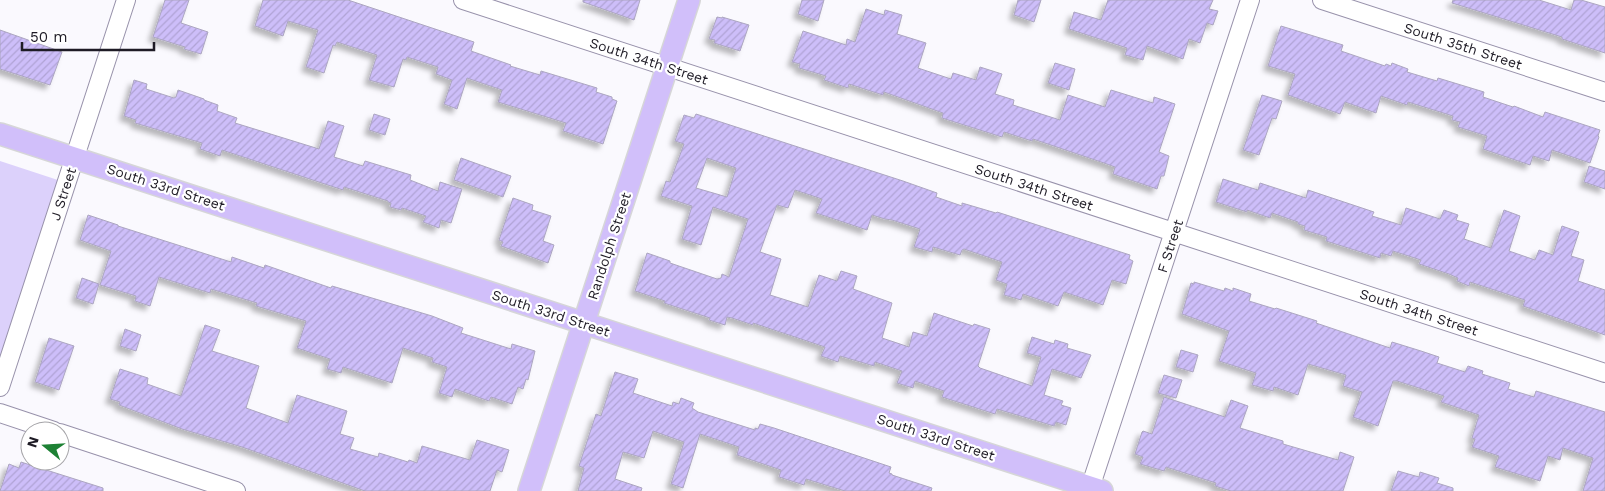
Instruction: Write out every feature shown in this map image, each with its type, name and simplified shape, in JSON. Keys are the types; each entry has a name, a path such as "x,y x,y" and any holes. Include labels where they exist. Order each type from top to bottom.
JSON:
{"main road":[{"name":"Randolph Street","path":"528,491 689,0"},
{"name":"South 33rd Street","path":"0,134 1094,490"}],"street":[{"name":"J Street","path":"0,387 126,0"},
{"name":"South 34th Street","path":"463,0 1605,373"},
{"name":"F Street","path":"1094,490 1174,232 1250,0"},
{"name":"South 35th Street","path":"1322,0 1605,92"},
{"path":"0,413 24,421"},
{"path":"70,436 236,491"}],"shaded area":[{"path":"0,161 67,183 0,387"}],"building":[{"path":"165,0 189,0 181,23 208,32 201,54 153,37"},
{"path":"263,0 348,0 474,42 471,51 510,66 540,75 541,71 597,88 596,92 612,97 612,99 617,101 603,144 563,131 566,123 498,102 502,90 467,78 457,109 444,104 452,80 436,74 438,67 407,57 406,60 403,59 394,87 369,80 377,55 337,42 335,46 333,45 324,73 306,67 318,30 288,21 283,36 255,26"},
{"path":"583,0 640,0 634,20 583,2"},
{"path":"802,0 824,0 818,21 798,14"},
{"path":"1018,0 1041,0 1034,22 1014,15"},
{"path":"1108,0 1213,0 1209,9 1218,11 1213,25 1207,23 1200,43 1189,39 1183,59 1147,46 1143,60 1125,55 1127,48 1069,29 1074,12 1101,20"},
{"path":"1453,0 1539,0 1571,10 1574,0 1581,0 1605,7 1605,53 1562,39 1562,37 1452,3"},
{"path":"866,9 884,15 885,10 902,15 897,34 926,43 918,68 951,79 953,73 976,80 980,67 1002,74 995,94 1014,100 1013,105 1060,120 1068,95 1105,107 1111,90 1153,103 1154,97 1175,104 1159,152 1169,156 1164,176 1161,176 1157,189 1113,174 1115,167 1104,163 1033,139 1032,141 1004,132 1002,137 942,118 943,113 884,92 883,95 849,84 848,88 824,80 826,76 799,68 800,64 792,62 803,31 846,45 847,39 855,42"},
{"path":"717,17 749,25 740,51 714,43 715,40 709,39"},
{"path":"1281,26 1343,45 1341,51 1385,66 1386,64 1391,66 1392,63 1408,69 1407,72 1437,81 1438,78 1484,92 1483,97 1543,117 1545,112 1600,130 1590,163 1552,150 1549,161 1533,156 1530,165 1483,149 1487,136 1458,127 1460,122 1452,120 1453,116 1408,102 1407,105 1381,96 1376,113 1345,102 1340,114 1288,95 1295,74 1268,66"},
{"path":"0,30 62,52 50,85 0,69"},
{"path":"1055,63 1075,69 1069,90 1048,83"},
{"path":"134,80 147,84 146,89 174,98 178,90 204,99 218,105 217,111 237,118 235,123 319,149 328,121 344,126 334,157 363,166 365,161 411,175 410,180 438,191 440,182 462,189 451,223 441,220 439,228 423,222 426,216 402,208 401,210 390,207 391,203 388,201 344,187 343,190 222,150 220,156 200,149 202,143 135,123 136,120 124,116"},
{"path":"1262,95 1282,101 1276,119 1272,118 1259,155 1243,150"},
{"path":"374,114 390,119 385,135 369,130"},
{"path":"696,114 903,181 937,193 936,197 962,206 962,203 997,212 1130,255 1129,259 1133,261 1126,284 1112,280 1103,305 1064,292 1058,306 1023,294 1021,300 1004,295 1007,284 996,280 1002,262 964,249 960,255 933,247 932,252 914,247 920,229 872,215 867,230 816,213 822,199 795,190 788,208 777,205 760,252 781,259 770,295 808,307 819,275 837,281 841,271 857,276 853,289 892,303 882,338 909,347 913,332 927,336 934,313 973,326 974,324 990,329 978,366 1032,386 1041,357 1027,353 1032,337 1054,344 1055,340 1068,344 1067,348 1091,355 1081,378 1052,369 1044,395 1063,401 1061,405 1071,408 1066,425 1056,422 1054,426 997,409 995,414 942,397 944,391 915,381 913,388 897,383 902,371 875,362 874,366 840,356 838,362 821,356 825,347 732,318 727,317 725,325 635,291 647,253 717,279 721,278 722,274 729,277 748,219 713,207 701,245 682,239 692,206 661,196 666,181 670,182 684,144 675,141 684,115 694,118","holes":["707,158 736,168 727,197 696,188"]},
{"path":"461,158 511,176 503,197 454,180"},
{"path":"1589,166 1605,171 1605,189 1584,182"},
{"path":"1223,179 1258,190 1260,183 1306,198 1308,190 1374,212 1372,216 1401,225 1406,208 1440,219 1444,210 1458,215 1456,220 1469,224 1464,239 1491,248 1504,210 1520,216 1509,251 1535,260 1539,250 1553,255 1562,226 1579,232 1571,256 1584,260 1578,281 1605,290 1605,335 1523,306 1525,300 1470,282 1469,286 1457,281 1458,278 1449,274 1419,264 1421,260 1393,251 1391,256 1381,253 1380,258 1326,241 1327,237 1304,230 1305,226 1298,224 1298,222 1272,213 1270,218 1216,202"},
{"path":"513,198 533,205 532,210 551,216 543,241 554,245 548,263 501,246 503,242 499,240"},
{"path":"88,215 231,262 232,257 264,268 265,265 331,288 332,286 432,316 463,328 461,333 511,349 512,344 535,351 528,380 526,379 523,389 518,387 512,404 491,397 489,401 455,389 452,397 439,393 447,367 432,362 433,358 403,348 392,383 343,367 341,373 327,369 330,359 297,348 306,321 256,306 257,303 211,289 210,293 159,277 150,306 135,301 136,296 100,285 111,251 80,240"},
{"path":"82,278 99,284 93,304 76,298"},
{"path":"1194,282 1224,291 1225,288 1233,291 1233,288 1251,294 1249,301 1317,321 1316,323 1390,348 1392,342 1421,351 1439,357 1437,363 1465,372 1468,366 1483,371 1482,374 1510,383 1508,389 1534,397 1536,391 1605,412 1605,491 1583,491 1593,458 1563,448 1560,460 1548,456 1540,481 1495,467 1499,456 1472,447 1475,439 1472,438 1479,415 1441,402 1444,396 1397,381 1393,381 1378,426 1353,417 1362,392 1343,386 1346,375 1308,364 1298,395 1274,387 1273,391 1252,385 1256,373 1219,361 1229,331 1182,314 1191,283 1194,284"},
{"path":"205,325 220,330 212,351 259,366 246,408 288,423 297,395 347,411 340,434 354,438 350,449 378,457 379,453 408,462 409,460 417,463 422,446 470,460 477,440 509,450 502,472 497,470 490,491 365,491 242,447 182,429 119,405 120,402 110,399 120,369 148,378 147,384 181,396"},
{"path":"125,329 141,335 136,351 120,346"},
{"path":"49,338 74,346 59,390 35,382"},
{"path":"1181,350 1198,355 1193,372 1176,367"},
{"path":"615,372 638,379 633,393 672,406 673,402 679,404 681,398 694,403 692,408 698,412 755,430 755,428 758,429 760,424 774,428 891,467 889,473 892,475 932,488 931,491 845,491 806,479 804,485 779,477 781,470 737,455 739,447 700,434 683,488 671,484 684,442 653,431 644,458 623,452 615,479 642,488 641,491 578,491 584,468 579,466 596,414 601,416"},
{"path":"1164,375 1182,380 1176,398 1158,393"},
{"path":"1164,397 1225,417 1231,400 1248,406 1240,428 1283,441 1283,444 1338,460 1340,452 1354,457 1343,491 1231,491 1215,486 1216,483 1166,467 1164,471 1140,464 1143,457 1135,454 1142,432 1152,434"},
{"path":"9,464 19,468 20,465 20,471 49,471 103,488 103,491 0,491"},
{"path":"1398,471 1419,477 1420,472 1439,478 1437,483 1453,488 1453,491 1391,491"}]}
